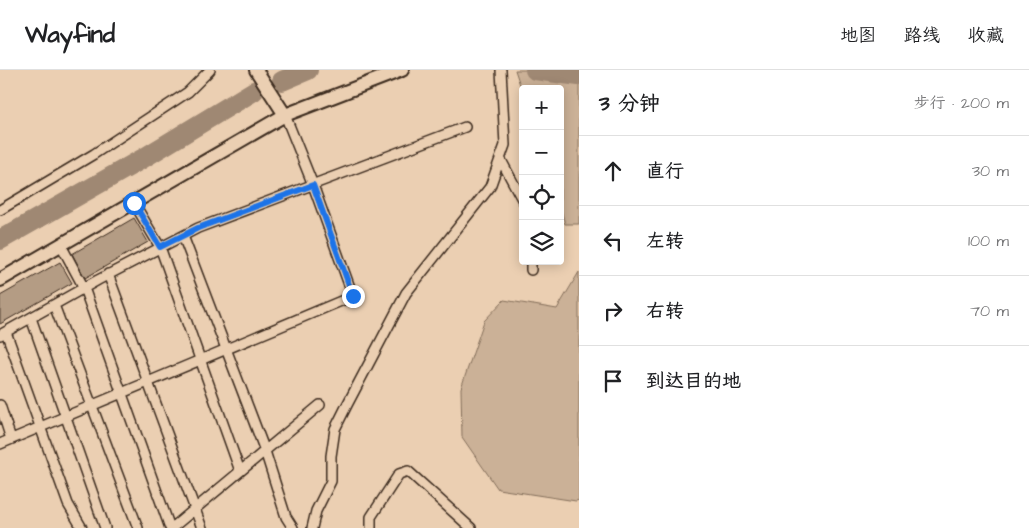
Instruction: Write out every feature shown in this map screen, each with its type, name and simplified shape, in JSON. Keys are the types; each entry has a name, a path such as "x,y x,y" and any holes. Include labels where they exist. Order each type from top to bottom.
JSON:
{"main road":[{"path":"256,70 285,115"},
{"path":"0,280 285,115 402,70"}],"street":[{"path":"0,210 94,154 188,92 210,70"},
{"path":"312,528 316,511 331,481 331,456 335,429 339,421 406,293 490,187 505,146 501,70"},
{"path":"0,444 353,296 313,185 285,115"},
{"path":"82,528 68,504 3,333 108,274 198,228 465,127"},
{"path":"501,160 519,194"},
{"path":"134,203 160,247 240,471"},
{"path":"183,236 265,450 286,517 293,528"},
{"path":"61,245 84,288 171,528 320,404"},
{"path":"108,274 202,528"},
{"path":"54,305 138,528"},
{"path":"31,318 64,417 105,528"},
{"path":"0,405 11,439"},
{"path":"371,528 371,517 399,474 408,471 471,528"}],"shaded area":[{"path":"515,70 579,70 579,224 565,224 564,220 564,85 520,85"},
{"path":"579,272 579,500 498,489 462,437 461,388 484,321 504,300 557,309"}],"building":[{"path":"134,218 148,242 85,278 72,254"},
{"path":"60,262 72,283 0,324 0,296"}],"waterway":[{"path":"282,81 308,70"},
{"path":"535,70 579,76"},
{"path":"0,240 142,159 254,91"}],"route":[{"path":"134,203 160,247 198,228 313,185 353,296"}]}
